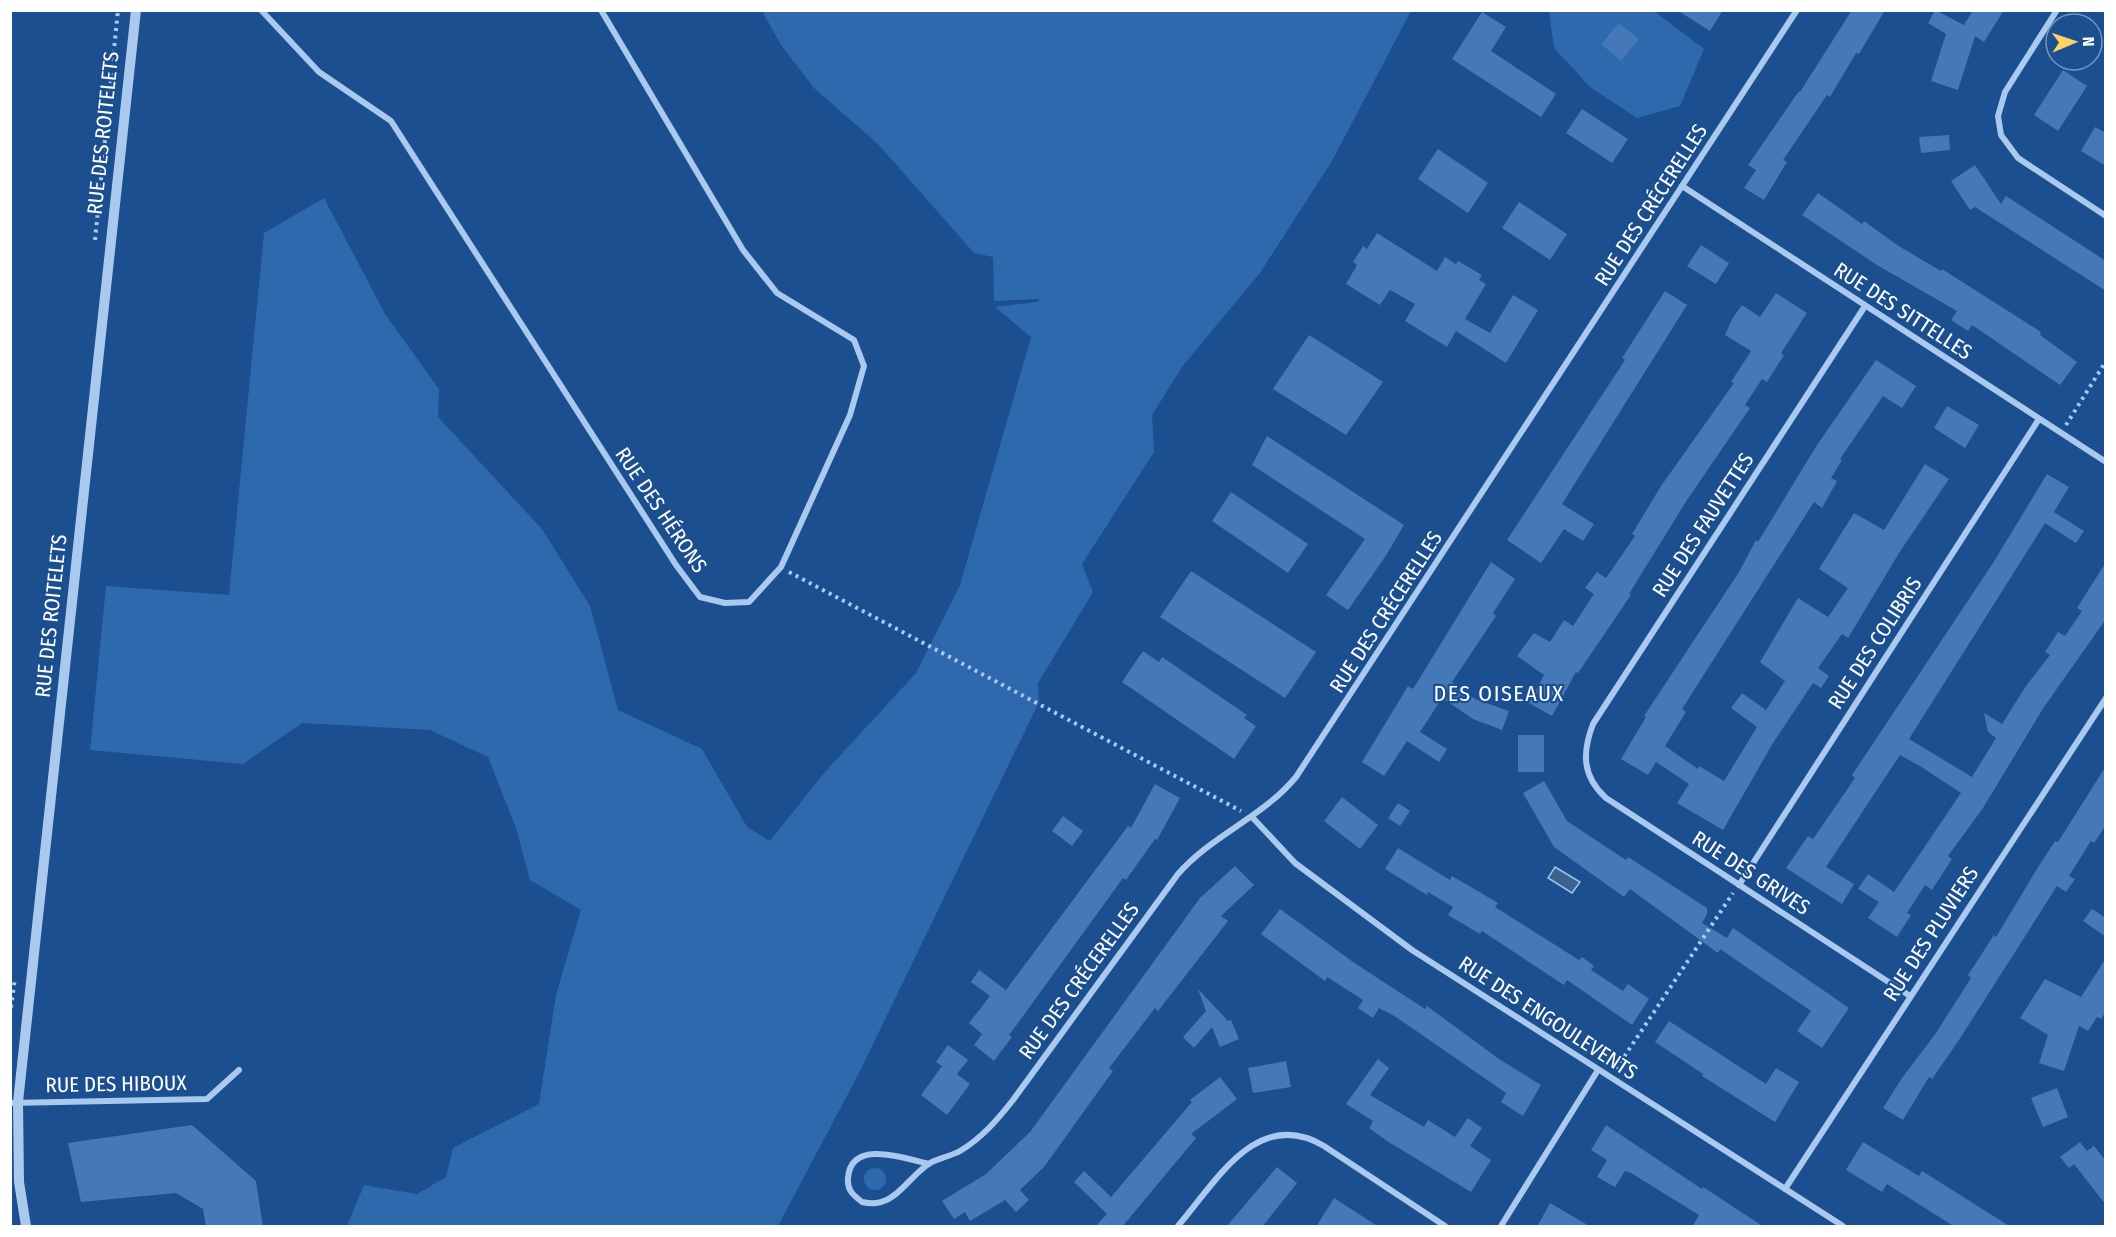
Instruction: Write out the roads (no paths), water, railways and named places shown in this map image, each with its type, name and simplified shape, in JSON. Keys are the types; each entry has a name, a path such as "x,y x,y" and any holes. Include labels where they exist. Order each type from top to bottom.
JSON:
{"street":[{"name":"RUE DES ROITELETS","path":"26,1227 19,1182 14,1103 136,10"},
{"name":"RUE DES HÉRONS","path":"261,10 319,72 391,121 676,565 700,597 725,603 749,602 781,567 850,415 864,366 854,340 777,292 743,250 601,10"},
{"name":"RUE DES CRÉCERELLES","path":"929,1164 885,1154 866,1155 850,1169 848,1185 851,1192 862,1202 884,1202 900,1191 929,1164 972,1143 1013,1100 1169,884 1202,851 1283,793 1308,759 1797,10"},
{"path":"2057,10 2002,100 1998,116 2001,135 2018,158 2106,216"},
{"name":"RUE DES SITTELLES","path":"1682,186 2106,462"},
{"name":"RUE DES FAUVETTES","path":"1585,768 1585,746 1593,724 1866,306"},
{"name":"RUE DES COLIBRIS","path":"1738,885 2039,419"},
{"name":"RUE DES PLUVIERS","path":"1785,1189 2106,698"},
{"name":"RUE DES GRIVES","path":"1585,768 1596,789 1606,798 1910,996"},
{"name":"RUE DES ENGOULEVENTS","path":"1252,817 1295,863 1381,928 1843,1227"},
{"name":"RUE DES HIBOUX","path":"14,1103 207,1098 239,1070"},
{"path":"1500,1227 1598,1070"},
{"path":"1179,1227 1242,1152 1257,1141 1291,1134 1309,1137 1445,1227"}],"district":[{"name":"DES OISEAUX","path":"1499,693"}]}
